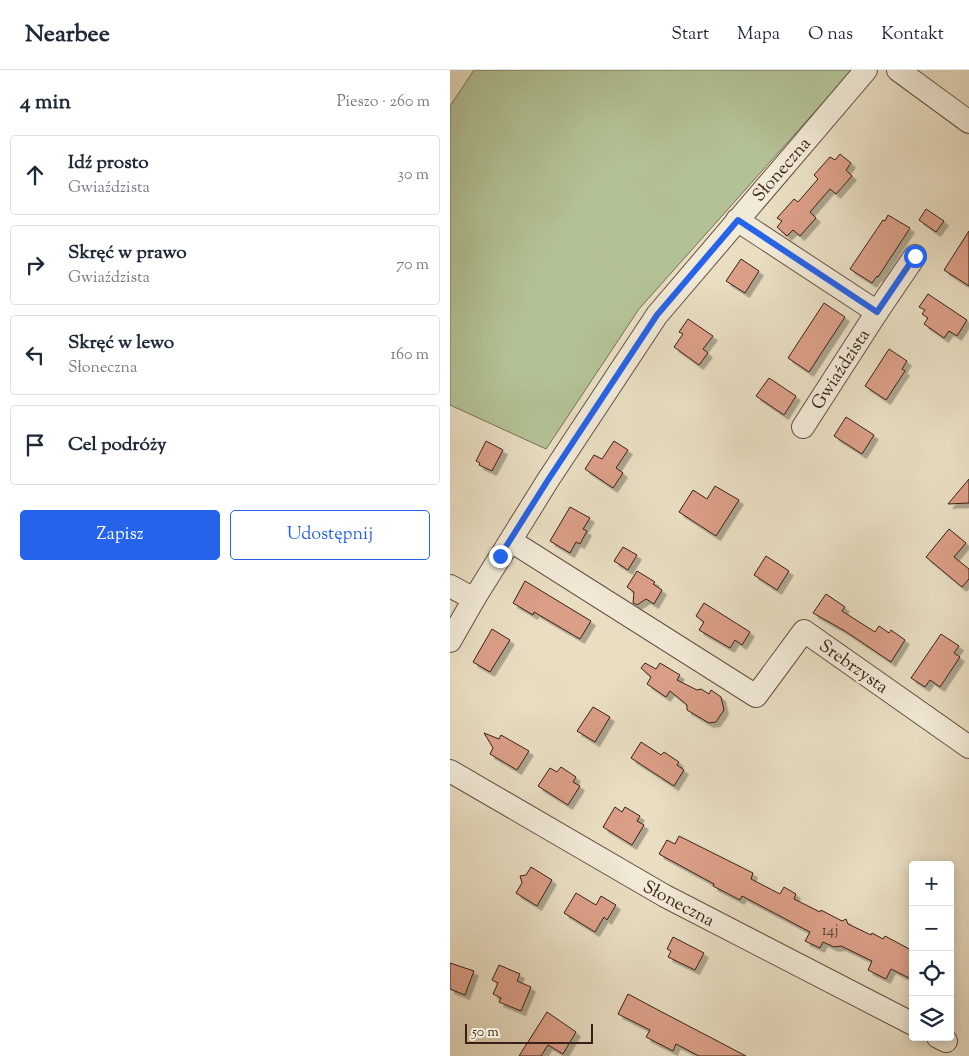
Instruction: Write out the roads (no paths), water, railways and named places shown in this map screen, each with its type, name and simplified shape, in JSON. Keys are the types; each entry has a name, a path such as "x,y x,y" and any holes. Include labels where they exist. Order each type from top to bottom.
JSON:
{"street":[{"name":"Słoneczna","path":"450,641 548,480 657,315 866,70"},
{"path":"898,70 969,122"},
{"name":"Gwiaździsta","path":"738,220 877,312"},
{"name":"Gwiaździsta","path":"802,427 915,256"},
{"name":"Srebrzysta","path":"511,541 756,696 804,631 969,747"},
{"path":"450,586 474,599"},
{"name":"Słoneczna","path":"450,772 665,896 909,1022"}]}
